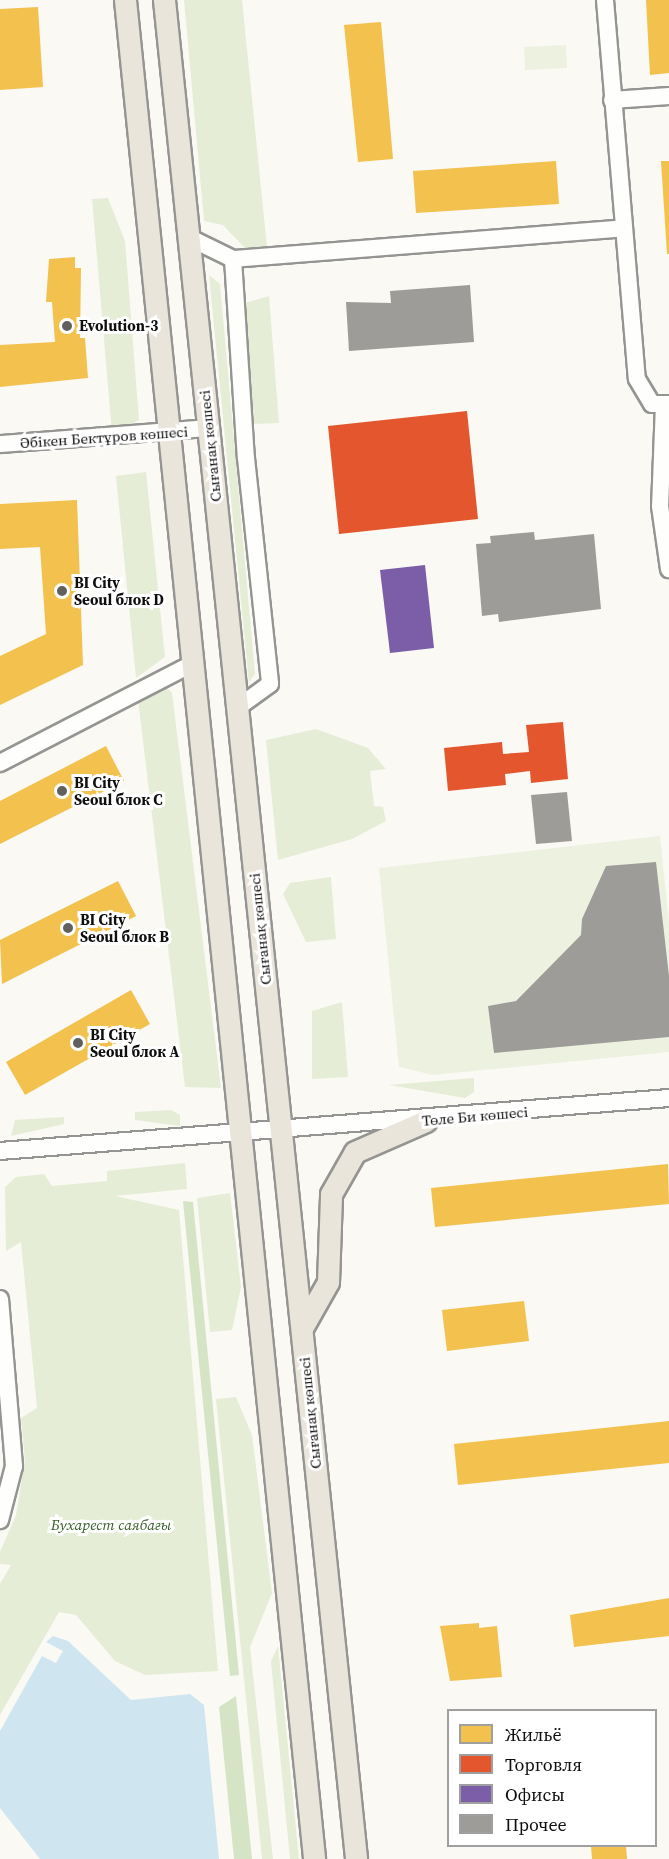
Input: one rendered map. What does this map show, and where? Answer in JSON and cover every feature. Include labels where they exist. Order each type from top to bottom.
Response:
[{"type":"main road","name":"Сығанақ көшесі","points":[[164,0],[356,1859]]},
{"type":"main road","points":[[124,6],[314,1859]]},
{"type":"main road","points":[[302,1328],[328,1282],[330,1194],[355,1152],[426,1121]]},
{"type":"street","points":[[605,0],[623,228],[638,379],[652,404],[667,404],[660,506],[669,569]]},
{"type":"street","points":[[612,100],[669,96]]},
{"type":"street","points":[[188,237],[233,259],[623,228]]},
{"type":"street","points":[[233,259],[246,458],[270,684],[237,708]]},
{"type":"street","name":"Әбікен Бектұров көшесі","points":[[0,444],[208,429]]},
{"type":"street","points":[[0,763],[192,664]]},
{"type":"street","name":"Төле Би көшесі","points":[[240,1134],[426,1121],[669,1098]]},
{"type":"street","points":[[0,1135],[5,1151],[240,1134]]},
{"type":"street","points":[[0,1299],[14,1466],[0,1520]]},
{"type":"green space","points":[[184,0],[242,0],[267,247],[245,248],[223,225],[204,221]]},
{"type":"green space","points":[[566,45],[567,68],[525,70],[524,47]]},
{"type":"green space","points":[[108,198],[125,241],[139,420],[112,433],[92,199]]},
{"type":"green space","points":[[209,275],[220,284],[255,674],[249,682]]},
{"type":"green space","points":[[269,296],[279,423],[254,424],[245,303]]},
{"type":"green space","points":[[146,472],[165,657],[136,678],[116,476]]},
{"type":"green space","points":[[167,688],[172,693],[221,1088],[185,1087],[138,700]]},
{"type":"green space","points":[[316,729],[368,748],[386,769],[370,771],[374,806],[383,807],[386,821],[352,839],[278,860],[266,740]]},
{"type":"green space","points":[[660,836],[669,923],[669,1052],[433,1075],[399,1067],[379,868]]},
{"type":"green space","points":[[331,877],[336,939],[306,942],[283,894],[290,883]]},
{"type":"green space","points":[[342,1002],[348,1077],[312,1079],[312,1011]]},
{"type":"green space","points":[[474,1078],[474,1092],[465,1098],[389,1085]]},
{"type":"green space","points":[[171,1110],[180,1115],[180,1126],[135,1120],[135,1112]]},
{"type":"green space","points":[[64,1117],[64,1124],[11,1136],[15,1120]]},
{"type":"green space","name":"Бухарест саябағы","points":[[185,1163],[187,1189],[115,1196],[179,1210],[218,1671],[145,1675],[115,1661],[76,1615],[59,1612],[0,1715],[0,1584],[11,1565],[0,1564],[0,1552],[16,1515],[25,1460],[21,1418],[37,1408],[21,1242],[6,1251],[5,1187],[16,1177],[44,1174],[52,1186],[107,1181],[107,1171]]},
{"type":"green space","points":[[230,1193],[241,1287],[232,1330],[210,1332],[197,1198]]},
{"type":"green space","points":[[183,1201],[193,1202],[239,1675],[230,1676]]},
{"type":"green space","points":[[236,1397],[252,1435],[272,1593],[250,1647],[273,1859],[262,1859],[216,1399]]},
{"type":"green space","points":[[278,1646],[299,1859],[290,1859],[271,1661]]},
{"type":"green space","points":[[236,1696],[252,1859],[234,1859],[219,1707]]},
{"type":"water","points":[[53,1636],[68,1641],[131,1700],[190,1694],[204,1705],[219,1859],[40,1859],[0,1808],[0,1731],[42,1656],[56,1663],[63,1651],[46,1642]]},
{"type":"building: Жильё","points":[[646,0],[669,0],[669,73],[650,75]]},
{"type":"building: Жильё","points":[[38,7],[43,87],[0,90],[0,9]]},
{"type":"building: Жильё","points":[[381,22],[393,159],[358,162],[344,25]]},
{"type":"building: Жильё","points":[[556,161],[559,204],[416,213],[413,171]]},
{"type":"building: Жильё","points":[[661,161],[669,161],[669,254],[667,254]]},
{"type":"building: Жильё","name":"Evolution-3","points":[[75,257],[75,268],[81,268],[80,338],[85,338],[88,378],[0,387],[0,345],[55,342],[52,302],[46,302],[49,259]]},
{"type":"building: Жильё","name":"BI City Seoul блок D","points":[[77,500],[83,665],[0,705],[0,656],[46,634],[40,547],[0,549],[0,504]]},
{"type":"building: Жильё","name":"BI City Seoul блок C","points":[[106,746],[124,781],[0,844],[0,801]]},
{"type":"building: Жильё","name":"BI City Seoul блок B","points":[[118,881],[136,916],[2,984],[0,940]]},
{"type":"building: Жильё","name":"BI City Seoul блок A","points":[[131,990],[150,1024],[25,1095],[6,1062]]},
{"type":"building: Жильё","points":[[668,1164],[669,1204],[435,1227],[431,1188]]},
{"type":"building: Жильё","points":[[524,1301],[529,1341],[447,1351],[442,1310]]},
{"type":"building: Жильё","points":[[669,1421],[669,1463],[458,1485],[454,1444]]},
{"type":"building: Жильё","points":[[669,1598],[669,1636],[574,1647],[570,1615]]},
{"type":"building: Жильё","points":[[479,1623],[479,1628],[497,1626],[502,1677],[450,1681],[440,1626]]},
{"type":"building: Жильё","points":[[591,1847],[626,1847],[627,1859],[592,1859]]},
{"type":"building: Торговля","points":[[467,411],[478,519],[339,534],[328,426]]},
{"type":"building: Торговля","points":[[563,722],[568,779],[531,783],[530,771],[505,774],[506,785],[448,791],[444,748],[502,742],[503,754],[529,752],[526,725]]},
{"type":"building: Офисы","points":[[425,565],[434,648],[390,653],[380,570]]},
{"type":"building: Прочее","points":[[470,285],[474,342],[349,351],[346,302],[391,303],[390,291]]},
{"type":"building: Прочее","points":[[534,532],[535,540],[594,534],[601,609],[499,622],[498,614],[482,616],[476,544],[491,543],[490,536]]},
{"type":"building: Прочее","points":[[567,792],[572,841],[536,844],[531,795]]},
{"type":"building: Прочее","points":[[656,862],[669,976],[669,1037],[494,1053],[488,1006],[516,1001],[581,935],[582,919],[606,866]]},
{"type":"place","name":"Evolution-3","points":[[67,326]]},
{"type":"place","name":"BI City Seoul блок D","points":[[62,591]]},
{"type":"place","name":"BI City Seoul блок C","points":[[62,791]]},
{"type":"place","name":"BI City Seoul блок B","points":[[68,928]]},
{"type":"place","name":"BI City Seoul блок A","points":[[78,1043]]}]
